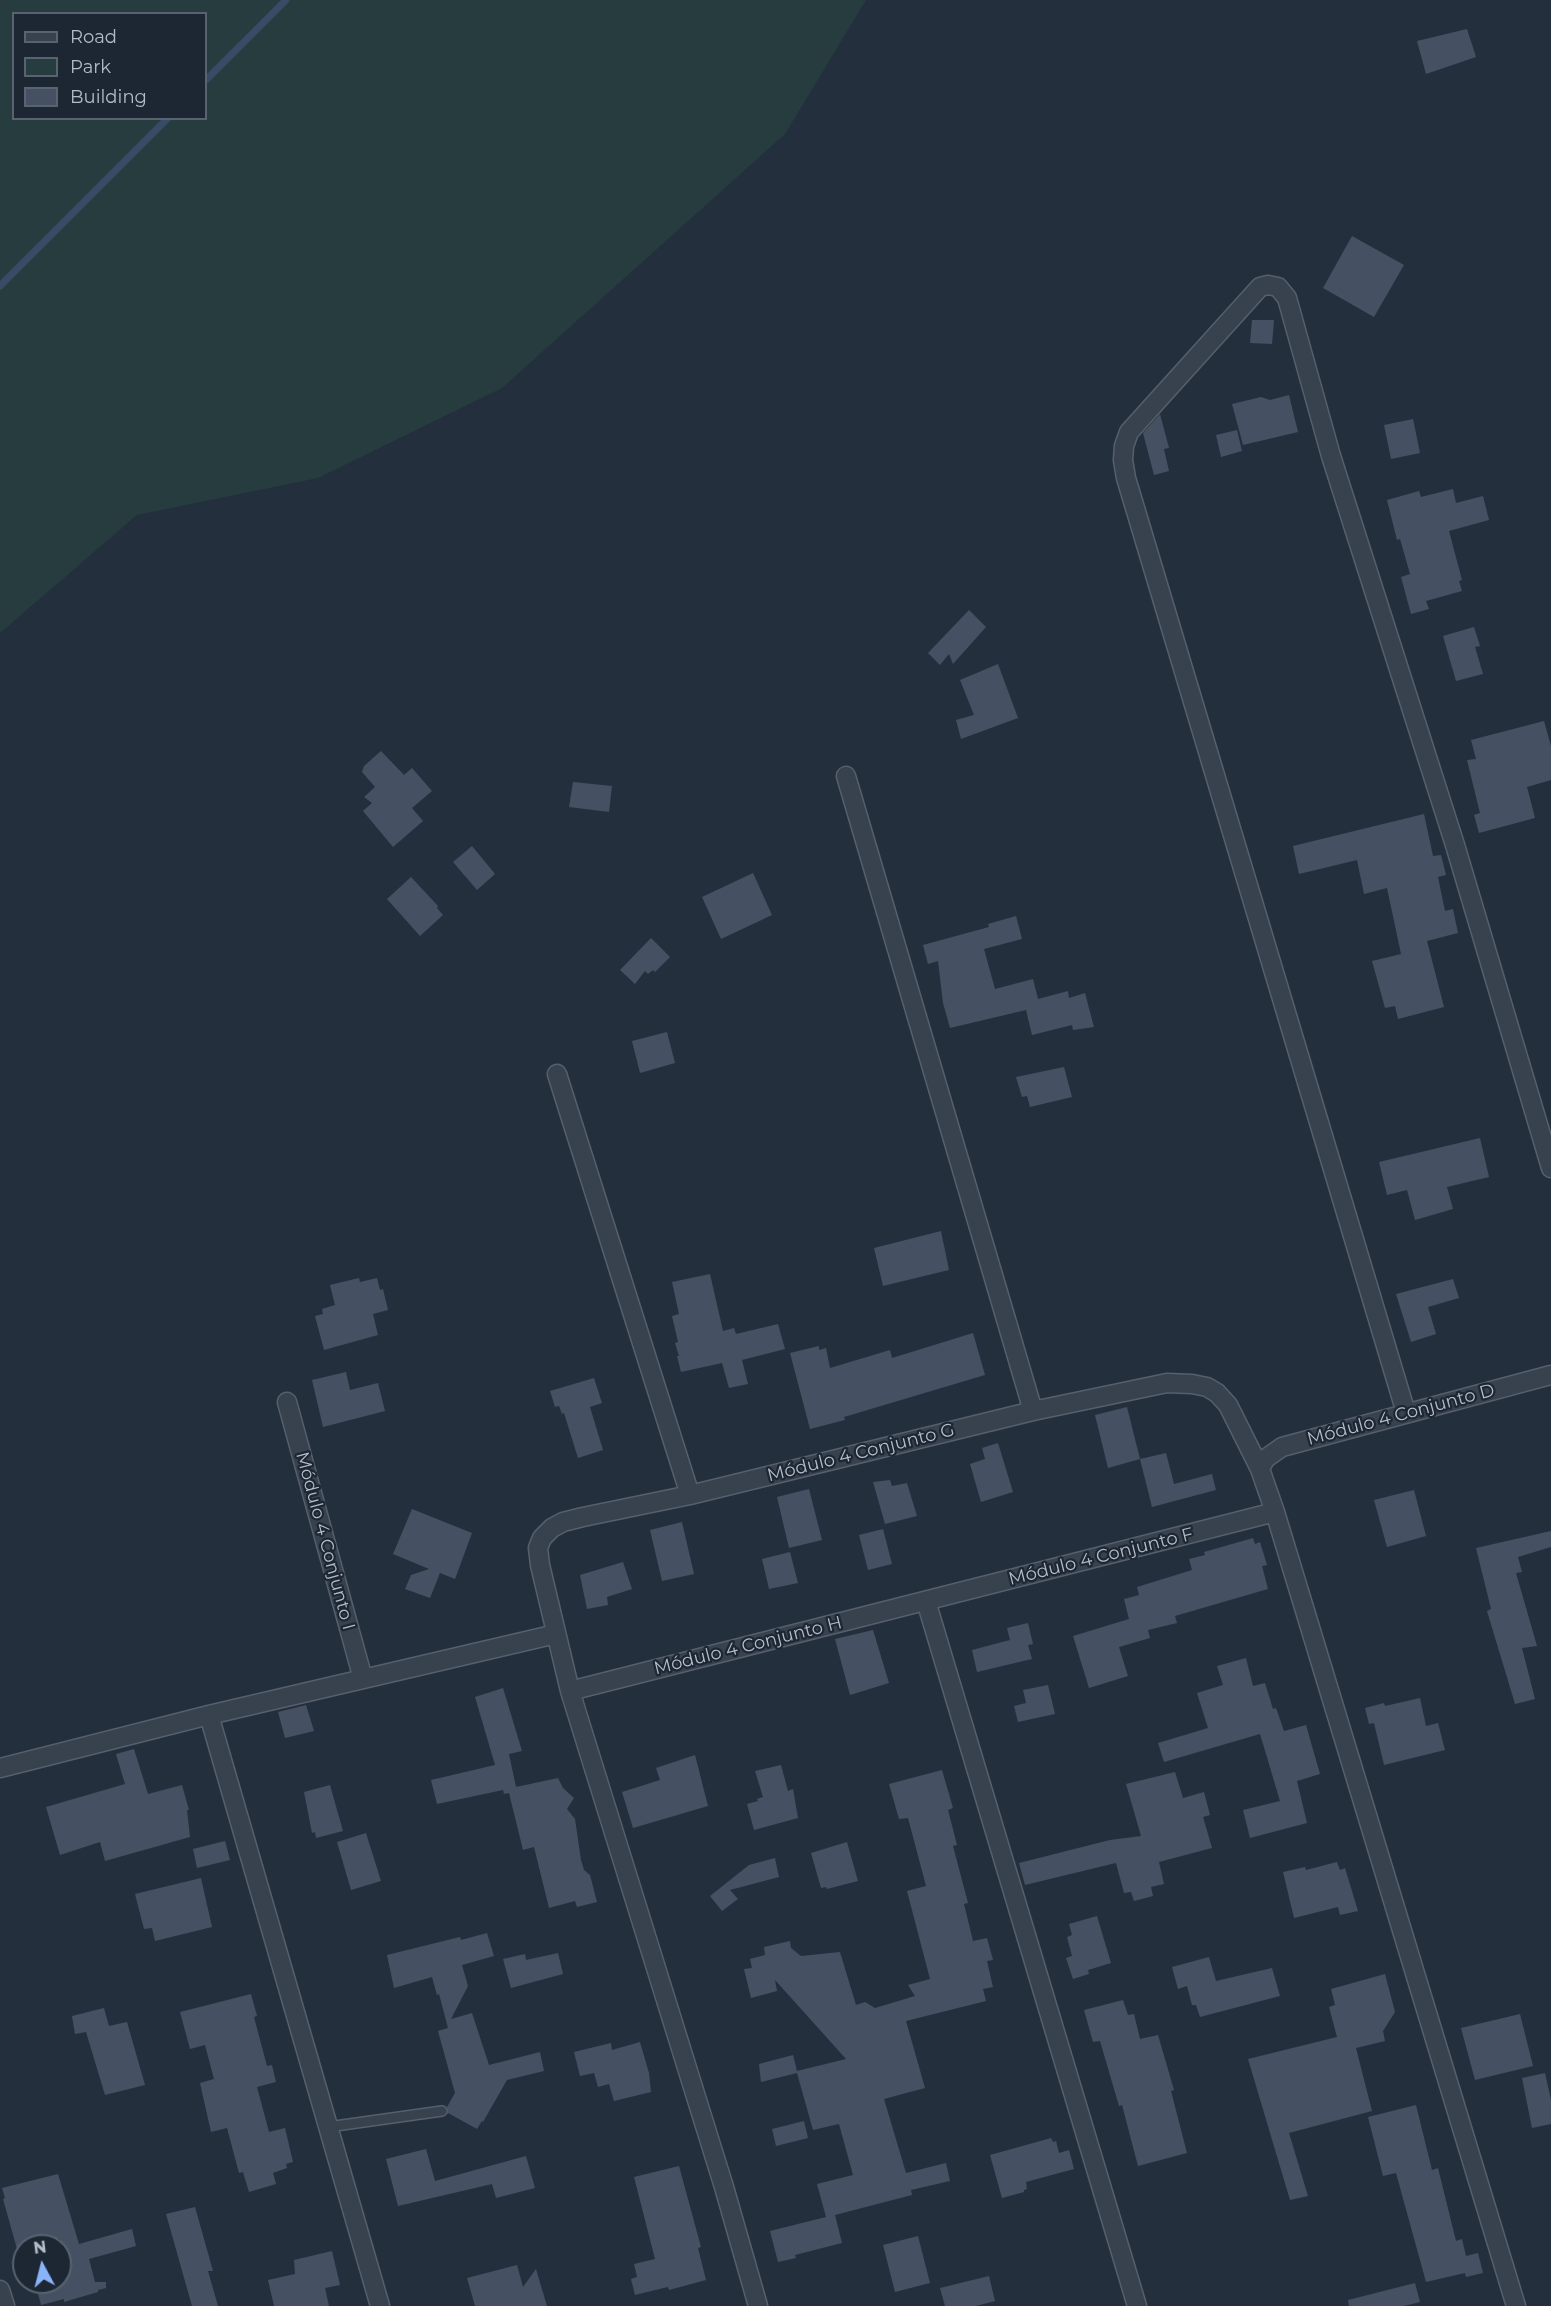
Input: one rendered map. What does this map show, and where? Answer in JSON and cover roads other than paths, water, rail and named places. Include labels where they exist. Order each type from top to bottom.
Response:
[{"type":"street","points":[[1406,1413],[1126,478],[1123,460],[1124,446],[1129,432],[1260,287],[1274,286],[1283,291],[1287,298],[1332,456],[1455,845],[1551,1168]]},
{"type":"street","points":[[846,776],[1033,1411]]},
{"type":"street","points":[[556,1074],[690,1495],[563,1522],[552,1528],[542,1538],[538,1548],[540,1565],[570,1690],[758,2306]]},
{"type":"street","name":"Módulo 4 Conjunto D","points":[[1260,1469],[1265,1459],[1282,1447],[1551,1375]]},
{"type":"street","name":"Módulo 4 Conjunto G","points":[[690,1495],[1033,1411],[1167,1383],[1192,1383],[1218,1393],[1228,1406],[1260,1469],[1275,1512],[1516,2306]]},
{"type":"street","name":"Módulo 4 Conjunto I","points":[[287,1402],[363,1679]]},
{"type":"street","name":"Módulo 4 Conjunto F","points":[[926,1601],[1275,1512]]},
{"type":"street","points":[[926,1601],[1137,2306]]},
{"type":"street","name":"Módulo 4 Conjunto H","points":[[570,1690],[926,1601]]},
{"type":"street","points":[[0,1768],[209,1715],[556,1634]]},
{"type":"street","points":[[209,1715],[380,2306]]},
{"type":"street","points":[[0,2290],[5,2306]]},
{"type":"lane","points":[[328,2127],[442,2111]]},
{"type":"waterway","points":[[207,79],[286,0]]},
{"type":"waterway","points":[[0,286],[166,120]]}]
